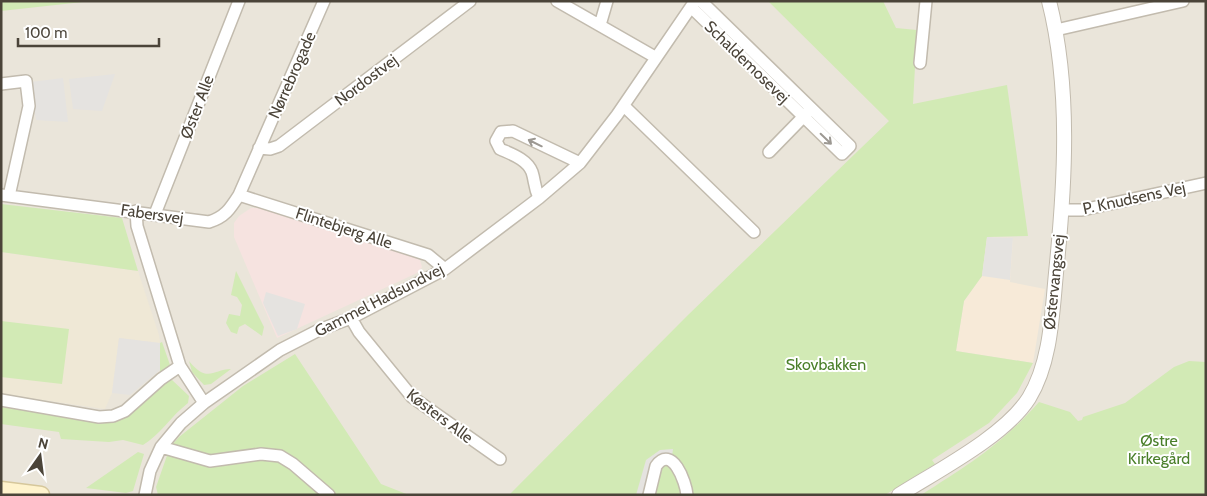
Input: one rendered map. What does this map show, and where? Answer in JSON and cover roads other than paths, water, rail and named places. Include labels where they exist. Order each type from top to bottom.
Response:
[{"type":"main road","points":[[1,490],[41,495]]},
{"type":"street","name":"Øster Alle","points":[[155,214],[240,1]]},
{"type":"street","name":"Nørrebrogade","points":[[260,148],[324,1]]},
{"type":"street","name":"Nordostvej","points":[[260,148],[270,149],[279,146],[470,1]]},
{"type":"street","points":[[557,1],[656,57]]},
{"type":"street","points":[[600,25],[608,1]]},
{"type":"street","name":"Schaldemosevej","points":[[702,1],[807,112]]},
{"type":"street","points":[[920,63],[926,1]]},
{"type":"street","name":"Østervangsvej","points":[[899,495],[986,440],[1008,421],[1028,398],[1040,373],[1047,348],[1062,210],[1064,138],[1056,30],[1049,1]]},
{"type":"street","points":[[1056,30],[1183,1]]},
{"type":"street","name":"Schaldemosevej","points":[[693,4],[807,112]]},
{"type":"street","name":"Gammel Hadsundvej","points":[[145,495],[150,470],[161,447],[181,423],[204,403],[280,350],[319,330],[351,318],[444,269],[539,198],[580,163],[624,106],[693,4]]},
{"type":"street","points":[[1,84],[26,81],[29,106],[5,195]]},
{"type":"street","points":[[624,106],[754,232]]},
{"type":"street","name":"Schaldemosevej","points":[[769,152],[807,112]]},
{"type":"street","points":[[539,198],[533,185],[532,171],[519,158],[500,149],[496,141],[502,132],[513,131],[580,163]]},
{"type":"street","name":"Fabersvej","points":[[5,195],[208,222],[227,214],[239,195],[260,148]]},
{"type":"street","name":"P. Knudsens Vej","points":[[1062,210],[1082,210],[1206,183]]},
{"type":"street","name":"Flintebjerg Alle","points":[[239,195],[428,255],[444,269]]},
{"type":"street","points":[[136,212],[137,226],[180,366],[204,403]]},
{"type":"street","name":"Køsters Alle","points":[[351,318],[359,332],[412,397],[500,459]]},
{"type":"street","points":[[1,400],[99,417],[113,416],[125,411],[161,378],[180,366]]},
{"type":"street","points":[[161,447],[210,461],[262,454],[280,456],[293,464],[329,495]]},
{"type":"street","points":[[649,495],[656,466],[658,463],[668,460],[673,461],[678,468],[686,495]]},
{"type":"park label","name":"Skovbakken","points":[[826,364]]},
{"type":"park label","name":"Østre Kirkegård","points":[[1159,449]]}]
